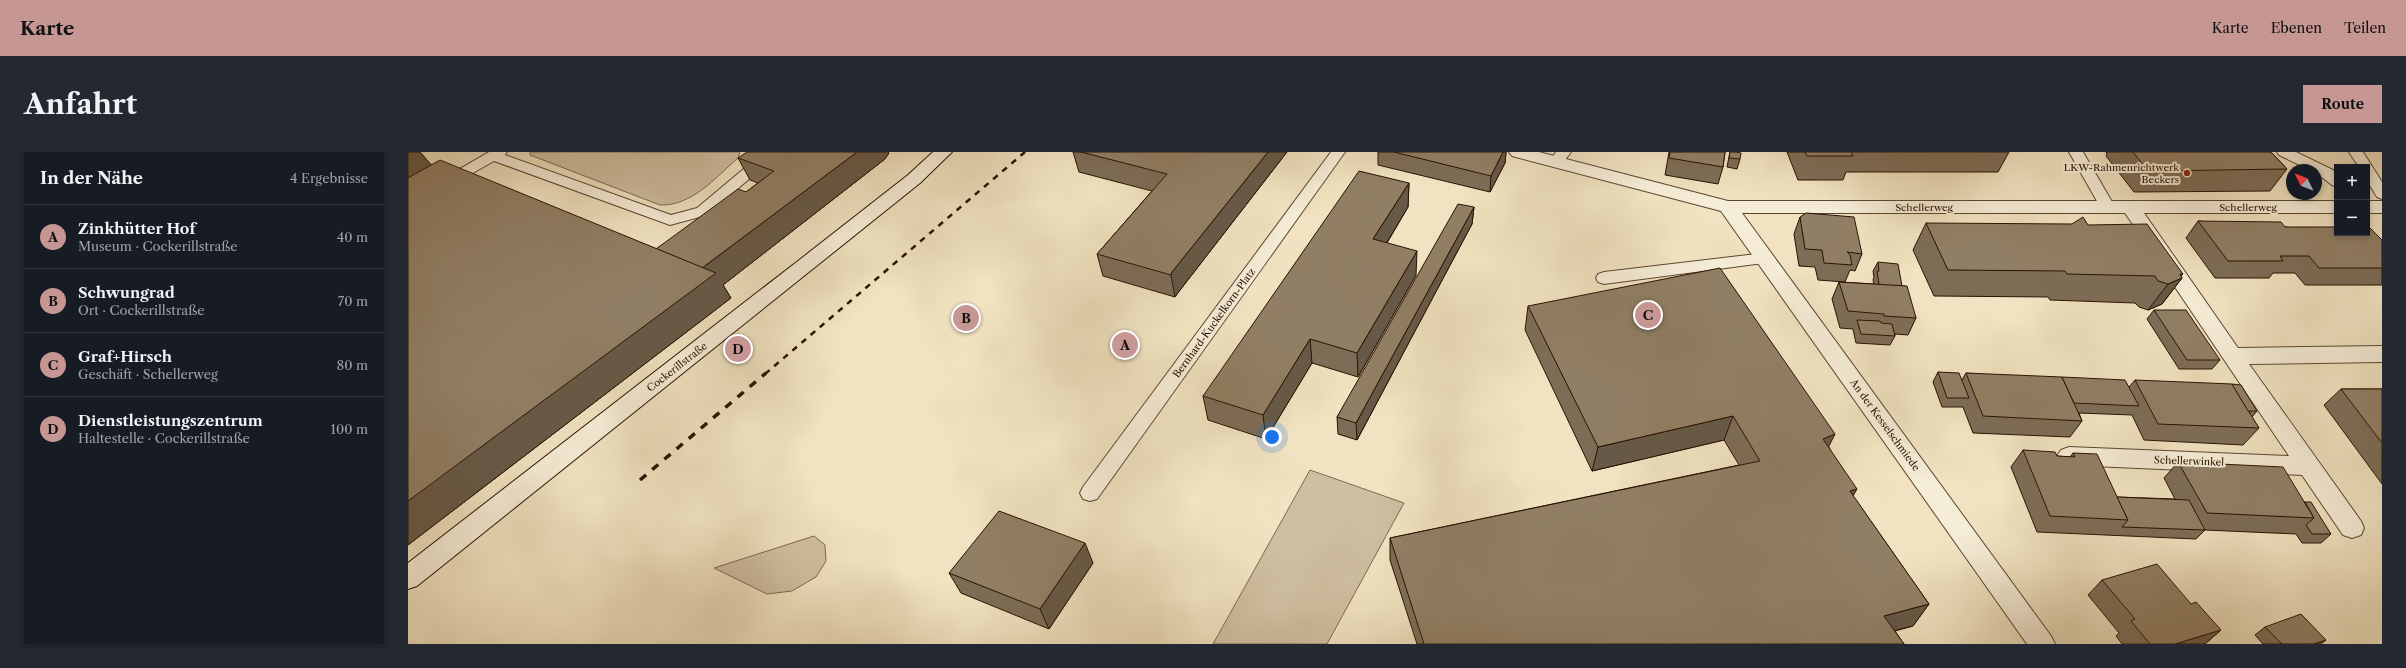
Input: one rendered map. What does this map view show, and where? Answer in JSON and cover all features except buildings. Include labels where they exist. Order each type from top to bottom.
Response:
[{"type":"street","name":"Cockerillstraße","points":[[408,578],[805,266],[914,178],[943,152]]},
{"type":"street","name":"Schellerweg","points":[[1518,152],[1561,156],[1616,179],[1728,207],[2334,207]]},
{"type":"street","name":"An der Kesselschmiede","points":[[1728,207],[2042,644]]},
{"type":"street","points":[[2130,207],[2352,528]]},
{"type":"street","points":[[2370,207],[2382,207]]},
{"type":"street","points":[[2232,356],[2382,354]]},
{"type":"street","name":"Schellerwinkel","points":[[2069,456],[2309,466]]},
{"type":"lane","points":[[408,205],[496,154],[670,220],[702,212],[758,164],[764,152]]},
{"type":"lane","name":"Bernhard-Kuckelkorn-Platz","points":[[1090,493],[1338,152]]},
{"type":"lane","points":[[2076,152],[2108,207]]},
{"type":"lane","points":[[2284,152],[2328,173],[2334,179]]},
{"type":"lane","points":[[2356,152],[2364,164]]},
{"type":"lane","points":[[2370,174],[2382,194]]},
{"type":"lane","points":[[1604,278],[1765,258]]},
{"type":"shaded area","points":[[530,152],[740,152],[738,158],[712,182],[693,196],[672,204],[660,205],[530,155]]},
{"type":"shaded area","points":[[1310,470],[1404,503],[1327,644],[1213,644]]},
{"type":"shaded area","points":[[814,536],[825,545],[826,561],[816,577],[792,591],[767,594],[714,568]]},
{"type":"railway","points":[[765,374],[1025,152]]},
{"type":"railway","points":[[640,480],[766,373]]},
{"type":"place","name":"LKW-Rahmenrichtwerk Beckers","points":[[2187,173]]},
{"type":"place","name":"Graf+Hirsch","points":[[1648,315]]},
{"type":"place","name":"Schwungrad","points":[[966,318]]},
{"type":"place","name":"Zinkhütter Hof","points":[[1125,345]]},
{"type":"place","name":"Dienstleistungszentrum","points":[[738,349]]}]
